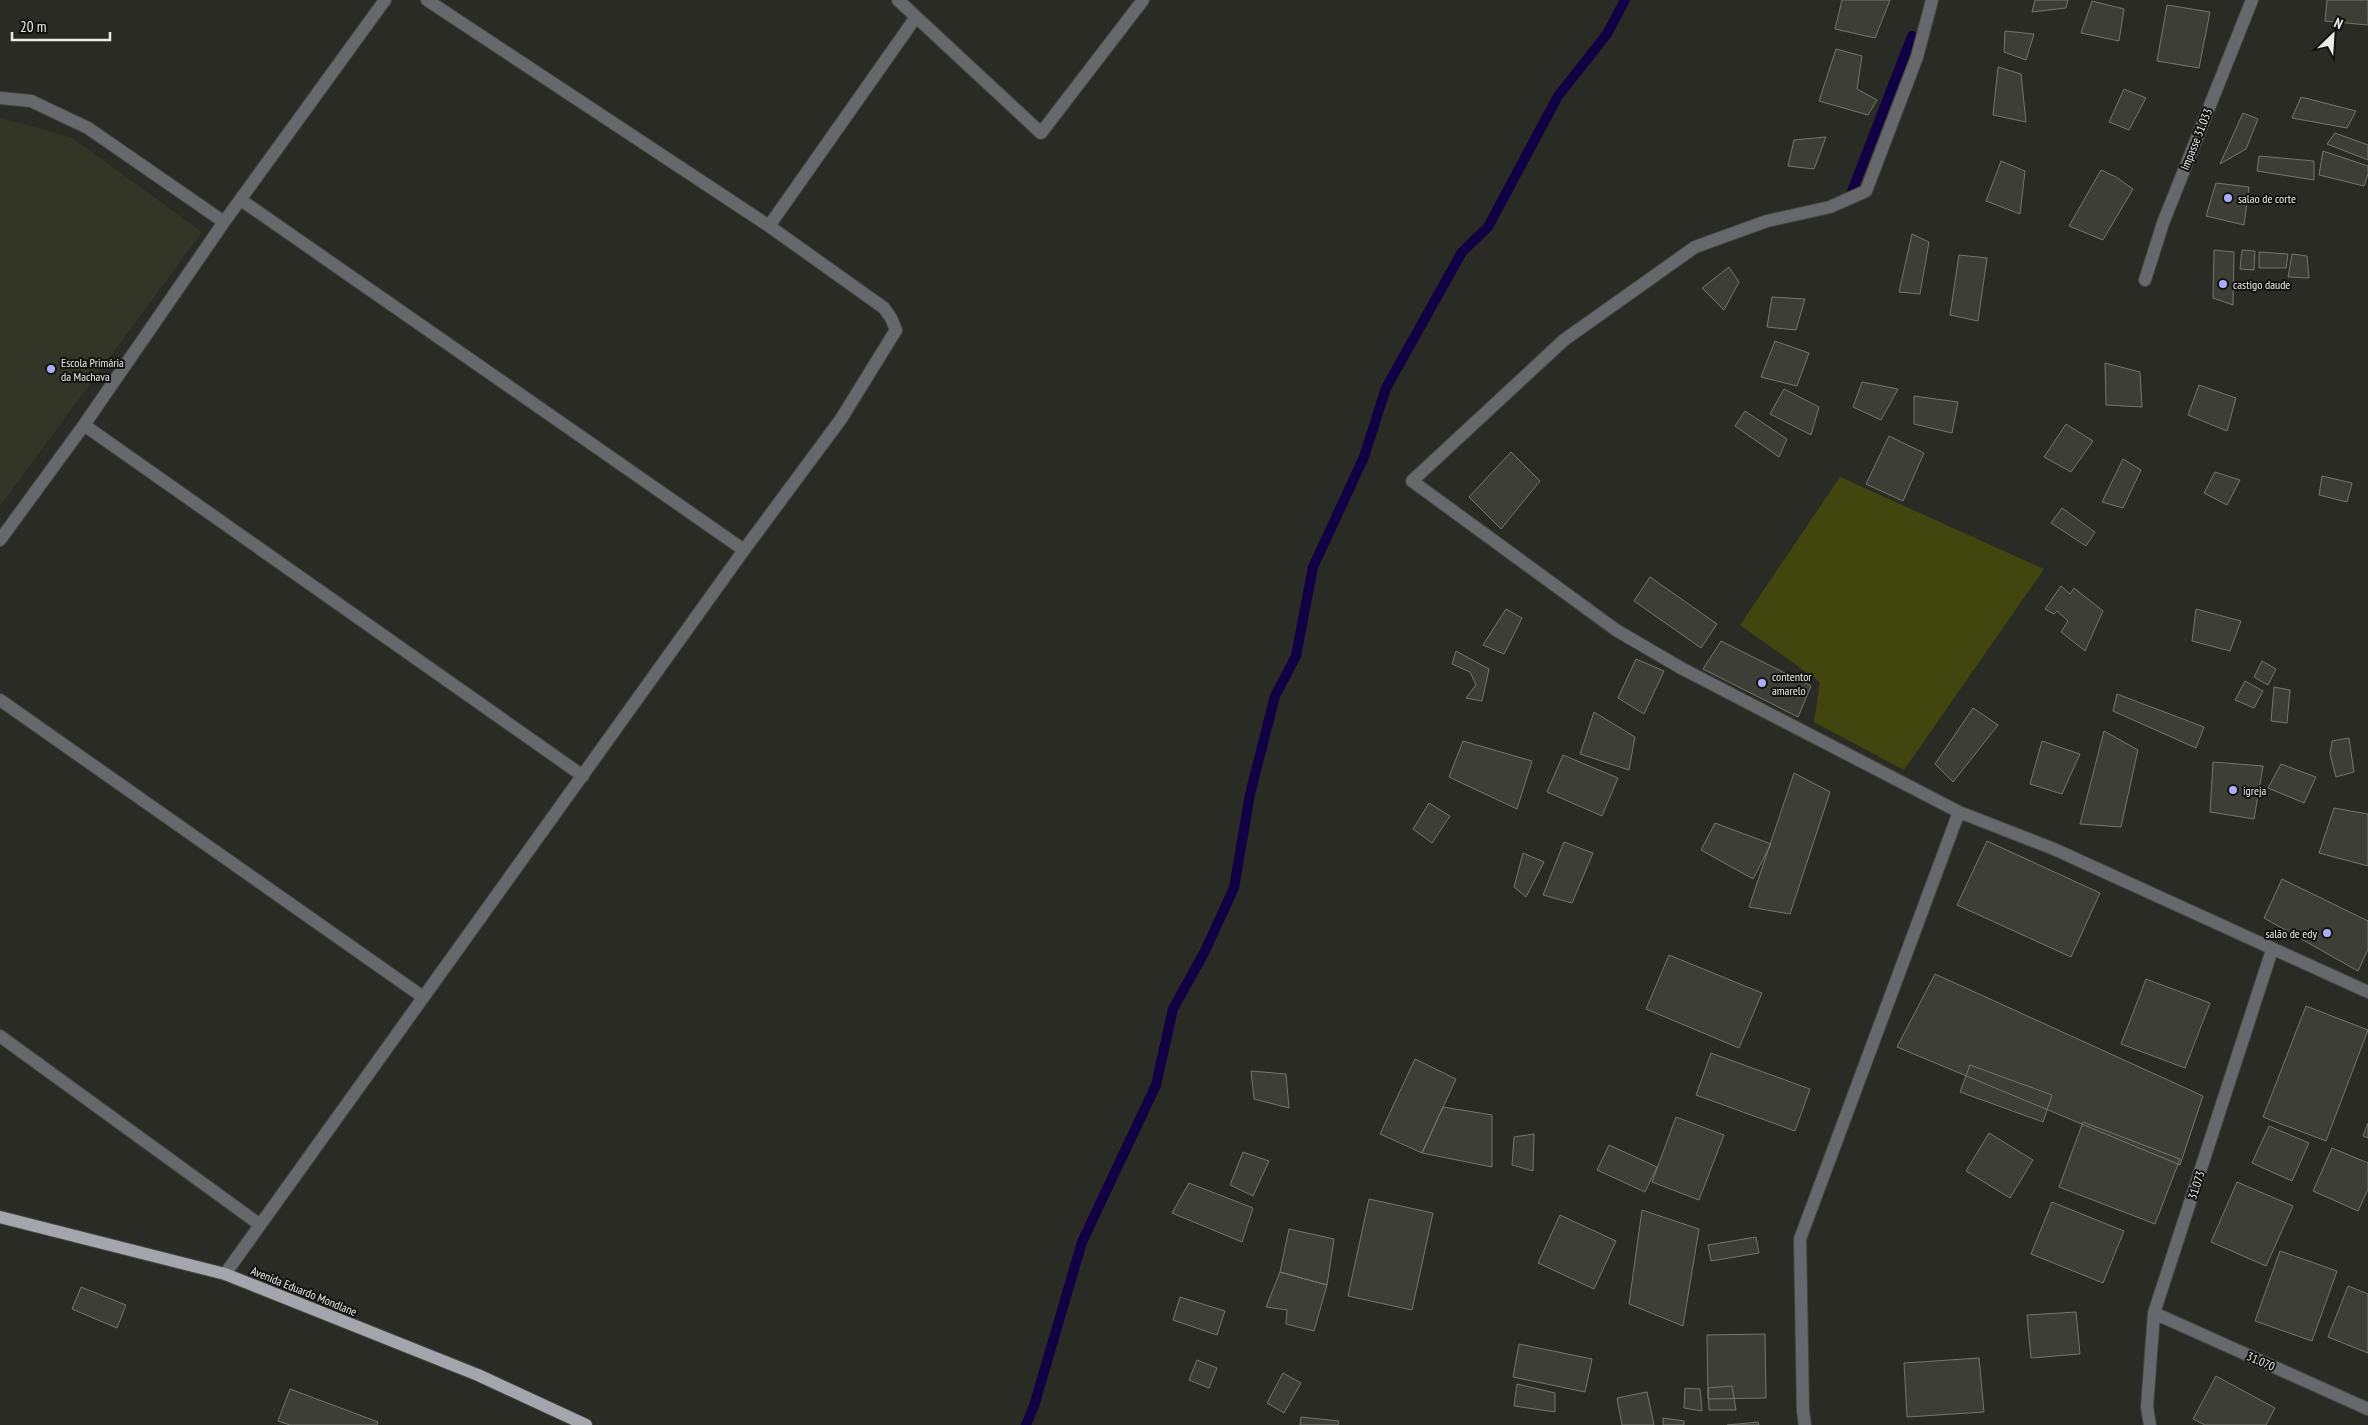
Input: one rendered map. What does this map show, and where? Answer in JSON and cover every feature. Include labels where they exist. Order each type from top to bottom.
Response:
[{"type":"main road","name":"Avenida Eduardo Mondlane","points":[[0,1216],[225,1274],[478,1375],[586,1425]]},
{"type":"street","points":[[0,540],[84,425],[224,222],[385,0]]},
{"type":"street","points":[[225,1274],[744,550],[841,419],[896,330],[884,308],[769,226],[427,0]]},
{"type":"street","points":[[898,0],[1041,133],[1143,0]]},
{"type":"street","points":[[1932,0],[1917,58],[1866,191],[1830,207],[1767,221],[1695,247],[1564,340],[1412,481],[1616,630],[1681,668],[1959,812],[2054,849],[2272,950],[2368,992]]},
{"type":"street","name":"Impasse 31.033","points":[[2145,280],[2163,223],[2252,0]]},
{"type":"street","points":[[769,226],[916,17]]},
{"type":"street","points":[[0,98],[31,101],[88,128],[224,222]]},
{"type":"street","points":[[241,200],[744,550]]},
{"type":"street","points":[[84,425],[583,776]]},
{"type":"street","points":[[0,700],[423,997]]},
{"type":"street","points":[[1805,1425],[1800,1239],[1959,812]]},
{"type":"street","name":"31.073","points":[[2150,1425],[2147,1407],[2154,1313],[2272,950]]},
{"type":"street","points":[[0,1036],[259,1224]]},
{"type":"street","name":"31.070","points":[[2154,1313],[2368,1409]]},
{"type":"shaded area","name":"Escola Primária da Machava","points":[[0,118],[71,137],[202,232],[0,506]]},
{"type":"green space","points":[[1840,477],[2044,569],[1904,770],[1814,722],[1820,682],[1740,625]]},
{"type":"building","points":[[1842,0],[1890,0],[1875,38],[1835,29]]},
{"type":"building","points":[[2035,0],[2068,0],[2066,8],[2032,12]]},
{"type":"building","points":[[2327,0],[2368,0],[2368,25],[2325,21]]},
{"type":"building","points":[[2092,1],[2124,9],[2119,41],[2081,33]]},
{"type":"building","points":[[2167,5],[2210,12],[2199,68],[2157,61]]},
{"type":"building","points":[[2005,31],[2034,34],[2026,60],[2004,52]]},
{"type":"building","points":[[1836,49],[1862,56],[1857,89],[1877,100],[1868,115],[1819,101]]},
{"type":"building","points":[[1998,67],[2021,74],[2026,122],[1993,115]]},
{"type":"building","points":[[2124,89],[2146,98],[2129,130],[2109,122]]},
{"type":"building","points":[[2301,97],[2356,111],[2347,128],[2292,118]]},
{"type":"building","points":[[2243,113],[2258,119],[2246,149],[2220,164]]},
{"type":"building","points":[[2335,133],[2368,145],[2368,160],[2327,144]]},
{"type":"building","points":[[1826,137],[1814,169],[1788,166],[1794,140]]},
{"type":"building","points":[[2323,151],[2368,166],[2368,174],[2364,186],[2319,175]]},
{"type":"building","points":[[2259,156],[2314,161],[2314,180],[2257,171]]},
{"type":"building","points":[[2001,161],[2025,171],[2020,214],[1986,201]]},
{"type":"building","points":[[2101,170],[2116,177],[2133,189],[2103,240],[2069,226]]},
{"type":"building","points":[[2216,183],[2249,187],[2244,225],[2206,216]]},
{"type":"building","points":[[1912,234],[1929,242],[1920,294],[1899,292]]},
{"type":"building","points":[[2214,250],[2234,252],[2233,305],[2213,298]]},
{"type":"building","points":[[2242,250],[2255,251],[2254,270],[2240,269]]},
{"type":"building","points":[[2259,252],[2288,254],[2286,268],[2259,268]]},
{"type":"building","points":[[2292,254],[2307,256],[2309,278],[2288,277]]},
{"type":"building","points":[[1959,255],[1987,258],[1978,321],[1950,315]]},
{"type":"building","points":[[1729,267],[1739,282],[1724,310],[1702,288]]},
{"type":"building","points":[[1772,297],[1805,299],[1796,330],[1767,327]]},
{"type":"building","points":[[1775,341],[1809,353],[1797,386],[1761,377]]},
{"type":"building","points":[[2105,363],[2140,372],[2142,407],[2106,405]]},
{"type":"building","points":[[1862,382],[1898,389],[1881,420],[1853,407]]},
{"type":"building","points":[[2199,385],[2236,398],[2227,431],[2188,415]]},
{"type":"building","points":[[1784,389],[1819,407],[1811,435],[1770,414]]},
{"type":"building","points":[[1914,396],[1958,402],[1952,433],[1914,424]]},
{"type":"building","points":[[1745,411],[1787,439],[1779,457],[1735,426]]},
{"type":"building","points":[[2066,424],[2093,441],[2071,472],[2044,457]]},
{"type":"building","points":[[1889,436],[1924,453],[1903,501],[1866,484]]},
{"type":"building","points":[[1511,452],[1540,481],[1501,529],[1469,497]]},
{"type":"building","points":[[2123,459],[2141,470],[2123,508],[2102,502]]},
{"type":"building","points":[[2215,472],[2240,480],[2227,505],[2204,493]]},
{"type":"building","points":[[2322,476],[2352,483],[2347,502],[2319,495]]},
{"type":"building","points":[[2062,508],[2095,532],[2086,546],[2051,523]]},
{"type":"building","points":[[1650,577],[1717,624],[1701,648],[1634,601]]},
{"type":"building","points":[[2061,586],[2070,594],[2074,588],[2103,611],[2085,651],[2061,632],[2068,621],[2057,611],[2054,614],[2045,609]]},
{"type":"building","points":[[1506,609],[1522,618],[1504,654],[1483,645]]},
{"type":"building","points":[[2196,609],[2241,621],[2230,651],[2192,641]]},
{"type":"building","points":[[1721,641],[1811,686],[1798,717],[1703,669]]},
{"type":"building","points":[[1456,651],[1489,669],[1482,701],[1466,698],[1476,685],[1470,672],[1452,664]]},
{"type":"building","points":[[1636,659],[1664,671],[1644,714],[1618,698]]},
{"type":"building","points":[[2262,661],[2276,669],[2268,685],[2254,677]]},
{"type":"building","points":[[2245,681],[2263,691],[2254,708],[2235,700]]},
{"type":"building","points":[[2274,687],[2290,690],[2287,723],[2271,721]]},
{"type":"building","points":[[2117,694],[2204,727],[2196,748],[2113,711]]},
{"type":"building","points":[[1973,708],[1998,725],[1953,782],[1935,764]]},
{"type":"building","points":[[1594,712],[1635,737],[1629,770],[1580,754]]},
{"type":"building","points":[[2104,731],[2138,750],[2121,827],[2080,824]]},
{"type":"building","points":[[2349,738],[2354,772],[2336,777],[2330,754],[2332,741]]},
{"type":"building","points":[[1463,741],[1532,761],[1517,809],[1449,777]]},
{"type":"building","points":[[2042,741],[2080,754],[2062,794],[2030,784]]},
{"type":"building","points":[[1563,755],[1618,778],[1602,816],[1547,792]]},
{"type":"building","points":[[2213,762],[2263,766],[2254,819],[2210,812]]},
{"type":"building","points":[[2281,764],[2316,777],[2304,803],[2268,788]]},
{"type":"building","points":[[1794,773],[1830,792],[1790,914],[1749,907]]},
{"type":"building","points":[[1429,803],[1450,816],[1432,843],[1413,829]]},
{"type":"building","points":[[2334,808],[2368,814],[2368,866],[2319,853]]},
{"type":"building","points":[[1715,823],[1771,844],[1753,879],[1701,850]]},
{"type":"building","points":[[1987,841],[2100,893],[2071,957],[1957,905]]},
{"type":"building","points":[[1564,842],[1593,853],[1572,903],[1543,895]]},
{"type":"building","points":[[1523,853],[1544,862],[1526,897],[1514,887]]},
{"type":"building","points":[[2282,879],[2368,921],[2368,949],[2358,971],[2264,918]]},
{"type":"building","points":[[1669,955],[1762,993],[1739,1048],[1646,1009]]},
{"type":"building","points":[[1935,974],[2203,1096],[2180,1165],[1897,1047]]},
{"type":"building","points":[[2146,979],[2210,1003],[2185,1068],[2121,1044]]},
{"type":"building","points":[[2306,1006],[2368,1030],[2326,1141],[2263,1117]]},
{"type":"building","points":[[1711,1053],[1810,1089],[1795,1131],[1696,1095]]},
{"type":"building","points":[[1415,1059],[1456,1079],[1422,1153],[1380,1134]]},
{"type":"building","points":[[1970,1065],[2052,1095],[2043,1122],[1960,1092]]},
{"type":"building","points":[[1251,1071],[1286,1074],[1289,1108],[1254,1099]]},
{"type":"building","points":[[1443,1107],[1492,1115],[1492,1167],[1422,1153]]},
{"type":"building","points":[[1676,1117],[1724,1135],[1699,1200],[1652,1182]]},
{"type":"building","points":[[2083,1122],[2180,1159],[2155,1224],[2059,1187]]},
{"type":"building","points":[[2368,1123],[2368,1138],[2363,1136]]},
{"type":"building","points":[[2269,1126],[2309,1143],[2292,1181],[2252,1163]]},
{"type":"building","points":[[1989,1133],[2033,1160],[2010,1198],[1966,1171]]},
{"type":"building","points":[[1534,1134],[1533,1171],[1512,1165],[1514,1137]]},
{"type":"building","points":[[1609,1145],[1657,1167],[1645,1192],[1597,1170]]},
{"type":"building","points":[[2332,1148],[2368,1163],[2368,1189],[2358,1211],[2313,1191]]},
{"type":"building","points":[[1243,1152],[1269,1161],[1253,1196],[1230,1185]]},
{"type":"building","points":[[2237,1182],[2293,1206],[2266,1266],[2211,1242]]},
{"type":"building","points":[[1189,1183],[1253,1208],[1242,1242],[1172,1213]]},
{"type":"building","points":[[1369,1199],[1433,1213],[1412,1310],[1348,1296]]},
{"type":"building","points":[[2052,1202],[2124,1231],[2103,1283],[2031,1254]]},
{"type":"building","points":[[1642,1210],[1699,1229],[1683,1326],[1629,1304]]},
{"type":"building","points":[[1560,1215],[1616,1241],[1594,1289],[1538,1263]]},
{"type":"building","points":[[1289,1229],[1334,1239],[1327,1285],[1280,1272]]},
{"type":"building","points":[[1756,1237],[1759,1253],[1711,1261],[1708,1245]]},
{"type":"building","points":[[2280,1251],[2337,1271],[2312,1341],[2255,1321]]},
{"type":"building","points":[[1280,1272],[1327,1285],[1314,1331],[1286,1324],[1287,1310],[1266,1307]]},
{"type":"building","points":[[2348,1286],[2368,1294],[2368,1353],[2328,1337]]},
{"type":"building","points":[[81,1287],[126,1305],[117,1328],[72,1309]]},
{"type":"building","points":[[1180,1297],[1225,1311],[1217,1335],[1173,1320]]},
{"type":"building","points":[[2076,1312],[2080,1354],[2031,1358],[2027,1315]]},
{"type":"building","points":[[1765,1334],[1766,1398],[1708,1399],[1707,1335]]},
{"type":"building","points":[[1519,1344],[1592,1359],[1585,1392],[1513,1377]]},
{"type":"building","points":[[1979,1358],[1984,1412],[1907,1417],[1904,1363]]},
{"type":"building","points":[[1197,1360],[1217,1368],[1209,1388],[1189,1380]]},
{"type":"building","points":[[1283,1373],[1301,1383],[1284,1413],[1267,1403]]},
{"type":"building","points":[[2216,1376],[2275,1408],[2266,1425],[2205,1425],[2193,1419]]},
{"type":"building","points":[[1517,1384],[1555,1393],[1555,1412],[1514,1406]]},
{"type":"building","points":[[1732,1386],[1736,1410],[1709,1410],[1708,1388]]},
{"type":"building","points":[[1685,1388],[1700,1389],[1702,1411],[1684,1408]]},
{"type":"building","points":[[290,1389],[378,1422],[377,1425],[290,1425],[278,1421]]},
{"type":"building","points":[[1647,1392],[1654,1425],[1622,1425],[1617,1398]]},
{"type":"building","points":[[1301,1417],[1339,1421],[1338,1425],[1300,1425]]},
{"type":"building","points":[[1663,1418],[1684,1421],[1684,1425],[1663,1425]]},
{"type":"building","points":[[1758,1422],[1759,1425],[1727,1425]]},
{"type":"waterway","points":[[1026,1425],[1034,1406],[1082,1242],[1156,1085],[1173,1009],[1204,953],[1234,888],[1250,794],[1275,696],[1296,656],[1313,567],[1364,457],[1386,388],[1462,252],[1488,227],[1558,96],[1607,34],[1625,0]]},
{"type":"waterway","points":[[1849,199],[1912,36]]},
{"type":"place","name":"salao de corte","points":[[2228,198]]},
{"type":"place","name":"castigo daude","points":[[2223,284]]},
{"type":"place","name":"Escola Primária da Machava","points":[[51,369]]},
{"type":"place","name":"contentor amarelo","points":[[1762,683]]},
{"type":"place","name":"igreja","points":[[2233,790]]},
{"type":"place","name":"salão de edy","points":[[2327,933]]}]
